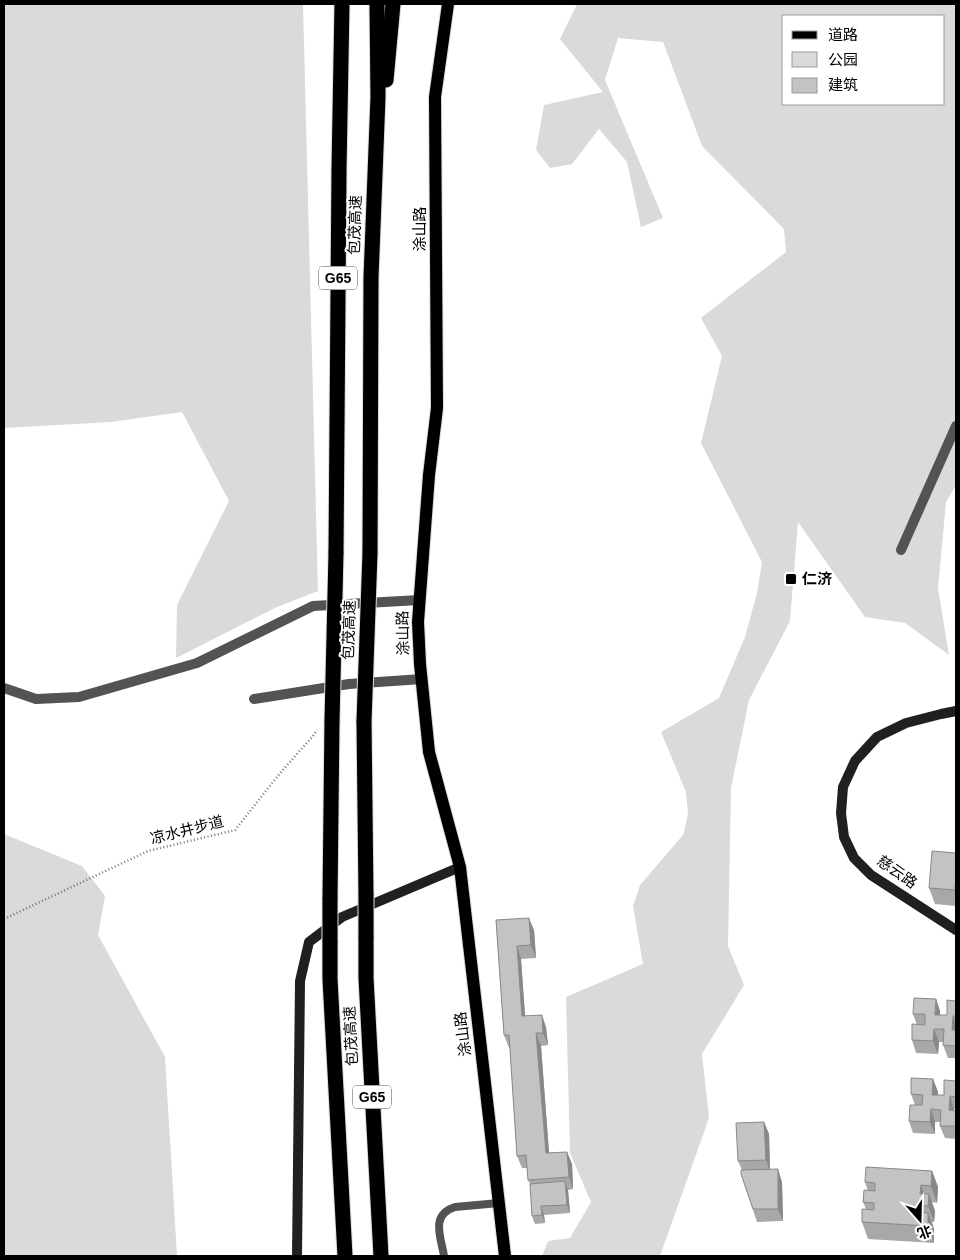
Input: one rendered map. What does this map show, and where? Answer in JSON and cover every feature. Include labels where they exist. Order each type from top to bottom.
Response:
[{"type":"highway","points":[[336,4],[339,170]]},
{"type":"highway","name":"包茂高速","points":[[342,4],[330,980],[345,1256]]},
{"type":"highway","name":"包茂高速","points":[[377,4],[378,97],[371,278],[370,553],[364,721],[366,978],[381,1256]]},
{"type":"highway","points":[[373,216],[394,4]]},
{"type":"main road","name":"涂山路","points":[[448,4],[435,98],[437,408],[429,475],[418,622],[429,752],[460,867],[506,1256]]},
{"type":"street","points":[[901,550],[956,426]]},
{"type":"street","points":[[4,688],[36,699],[79,697],[197,663],[313,606],[419,600]]},
{"type":"street","points":[[254,699],[349,684],[422,679]]},
{"type":"street","name":"慈云路","points":[[956,711],[906,723],[877,737],[855,761],[843,787],[841,813],[844,837],[854,858],[870,875],[956,930]]},
{"type":"street","points":[[297,1256],[300,981],[309,942],[342,917],[460,867]]},
{"type":"lane","points":[[444,1256],[439,1224],[440,1218],[444,1213],[455,1207],[499,1202]]},
{"type":"path","name":"凉水井步道","points":[[4,919],[148,851],[235,830],[318,728]]},
{"type":"green space","points":[[4,4],[303,4],[318,591],[277,607],[176,658],[177,605],[229,501],[182,412],[111,422],[4,428]]},
{"type":"green space","points":[[577,4],[956,4],[956,485],[946,502],[938,588],[949,655],[905,623],[865,617],[798,522],[790,621],[749,700],[731,788],[728,946],[744,985],[702,1054],[709,1118],[660,1256],[542,1256],[548,1241],[570,1238],[591,1202],[570,1153],[566,997],[643,964],[633,906],[640,885],[683,835],[688,814],[686,792],[661,732],[719,698],[745,637],[757,593],[762,562],[701,443],[722,356],[701,318],[786,252],[784,229],[702,146],[663,42],[618,38],[605,80],[663,218],[641,227],[627,162],[599,129],[572,164],[550,168],[536,150],[544,105],[603,92],[560,39]]},
{"type":"green space","points":[[4,834],[82,866],[105,896],[98,935],[165,1057],[177,1256],[4,1256]]},
{"type":"building","points":[[932,851],[956,853],[955,890],[929,888]]},
{"type":"building","points":[[529,918],[531,945],[517,946],[522,1016],[542,1015],[543,1033],[536,1033],[546,1153],[567,1152],[569,1177],[528,1180],[526,1155],[517,1156],[509,1035],[504,1035],[496,920]]},
{"type":"building","points":[[914,998],[936,999],[935,1015],[947,1015],[947,1000],[956,1001],[956,1016],[953,1016],[952,1030],[956,1030],[956,1046],[943,1045],[944,1029],[934,1029],[933,1041],[912,1040],[912,1024],[925,1025],[925,1014],[913,1014]]},
{"type":"building","points":[[911,1078],[933,1079],[932,1095],[944,1095],[944,1080],[956,1081],[956,1097],[950,1096],[949,1110],[956,1111],[956,1126],[940,1126],[941,1110],[931,1109],[930,1122],[909,1121],[910,1105],[922,1105],[923,1095],[911,1094]]},
{"type":"building","points":[[764,1122],[766,1160],[738,1161],[736,1123]]},
{"type":"building","points":[[866,1167],[932,1171],[931,1186],[921,1185],[920,1194],[929,1194],[928,1206],[919,1205],[919,1212],[928,1213],[928,1226],[862,1222],[862,1209],[874,1210],[874,1203],[863,1202],[864,1190],[875,1191],[875,1183],[865,1182]]},
{"type":"building","points":[[778,1169],[778,1209],[753,1209],[741,1170]]},
{"type":"building","points":[[565,1181],[567,1205],[541,1206],[542,1215],[532,1216],[530,1184]]},
{"type":"place","name":"仁济","points":[[791,579]]}]
